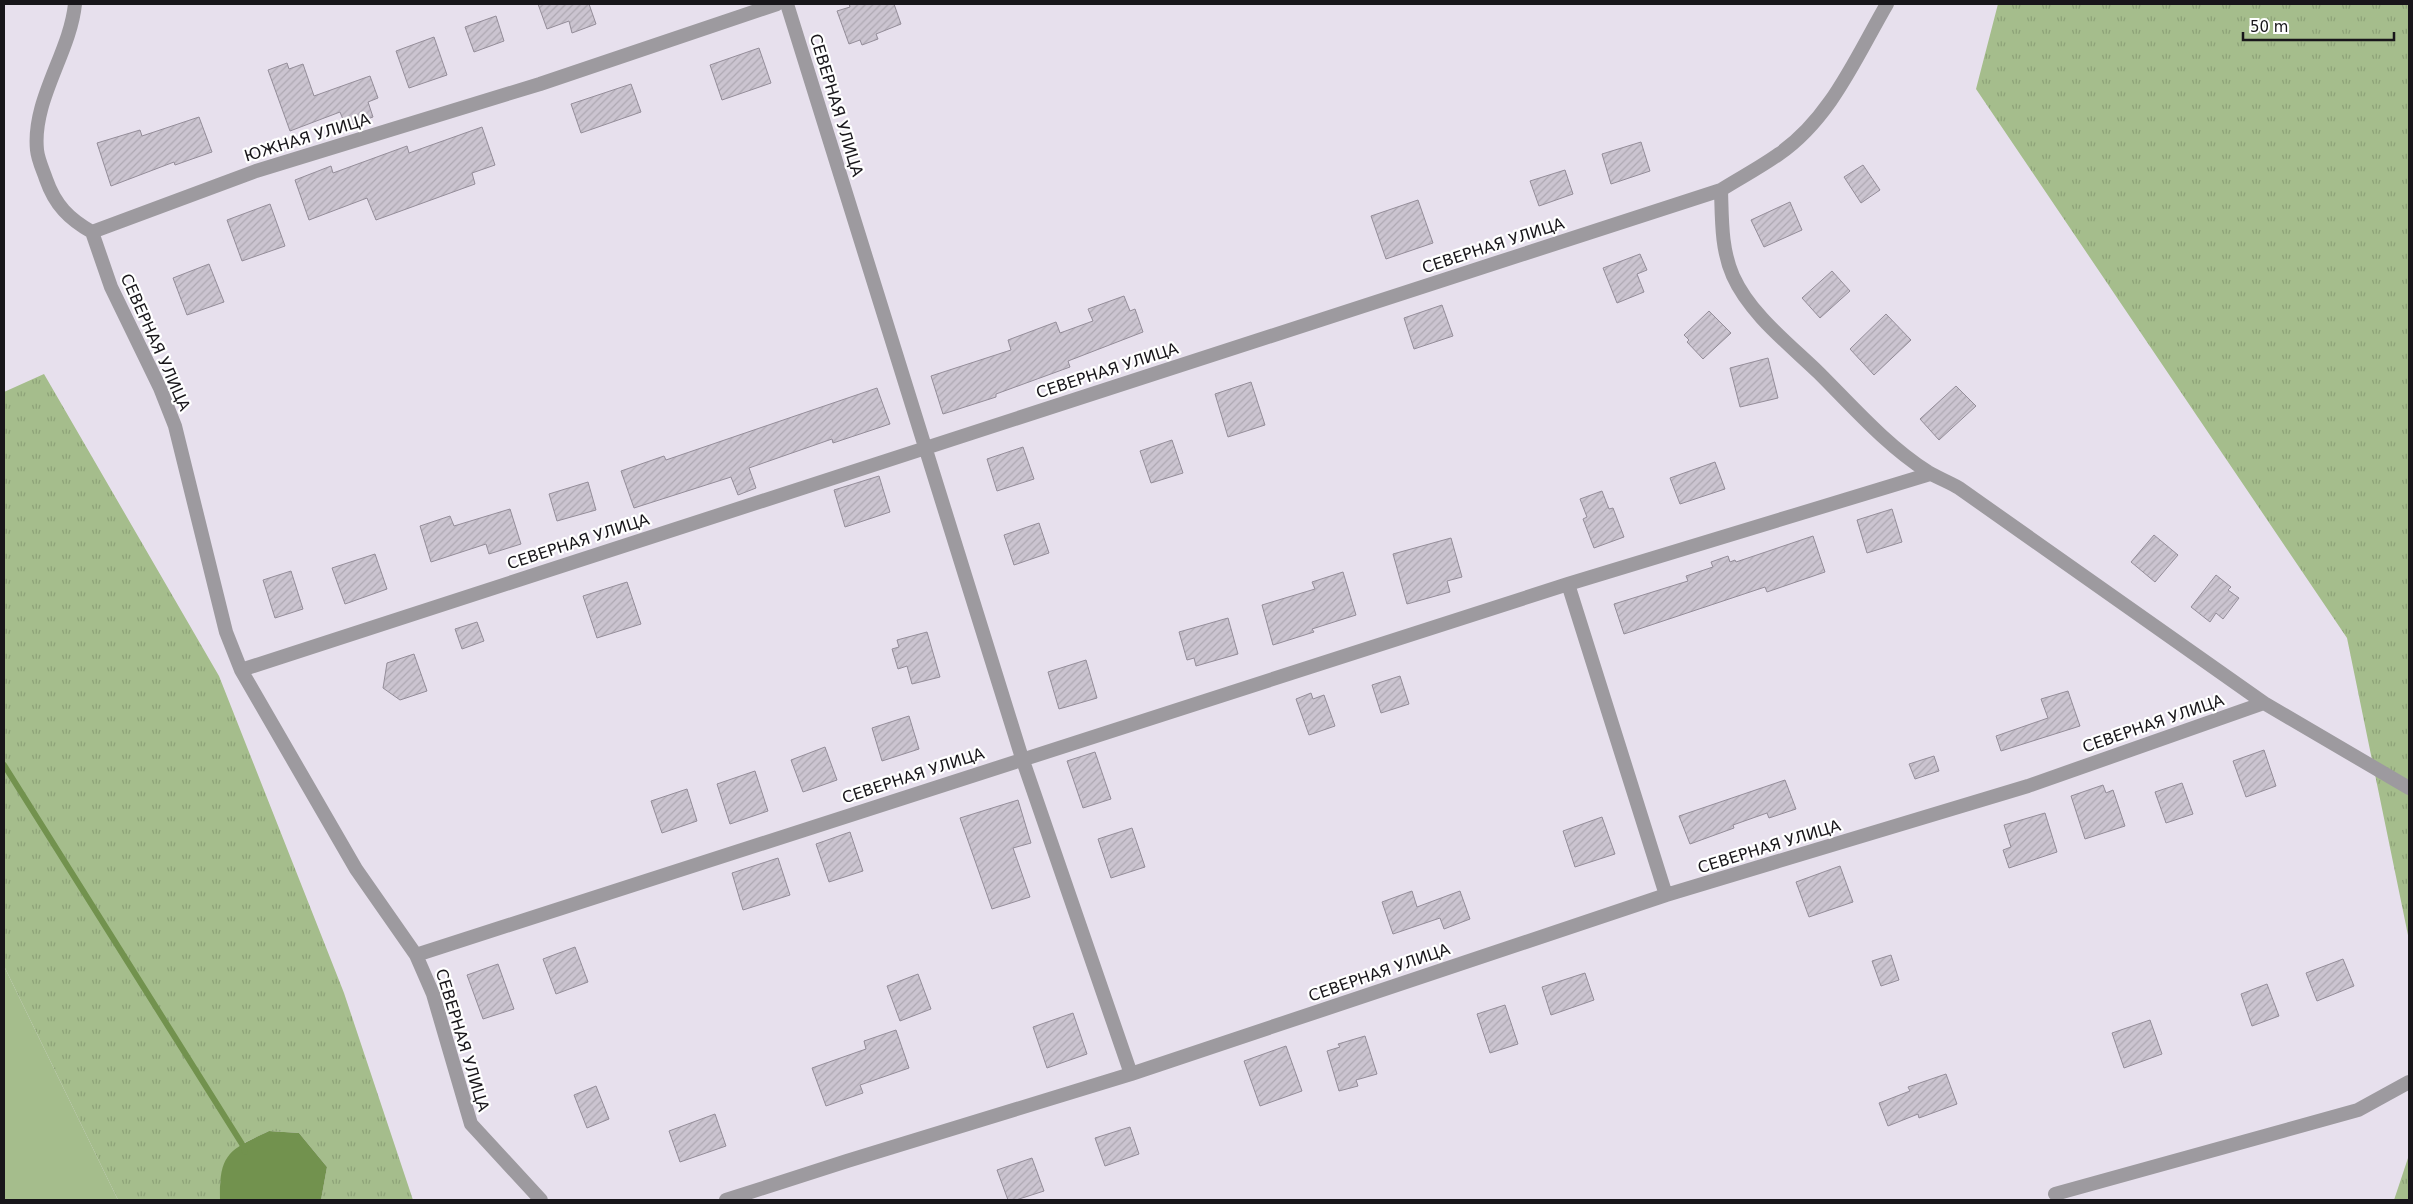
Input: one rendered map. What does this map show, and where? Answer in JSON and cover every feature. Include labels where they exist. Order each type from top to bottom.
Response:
[{"type":"street","points":[[76,4],[70,34],[55,69],[42,112],[37,134],[37,152],[48,184],[60,207],[74,222],[92,232]]},
{"type":"street","name":"ЮЖНАЯ УЛИЦА","points":[[92,232],[256,171],[540,84],[777,4]]},
{"type":"street","name":"СЕВЕРНАЯ УЛИЦА","points":[[787,4],[1022,758],[1131,1074]]},
{"type":"street","points":[[1721,190],[1780,154],[1810,126],[1837,93],[1882,7]]},
{"type":"street","name":"СЕВЕРНАЯ УЛИЦА","points":[[241,670],[1721,190],[1722,235],[1726,255],[1732,274],[1742,293],[1767,322],[1892,445],[1930,474],[1959,488],[2264,703]]},
{"type":"street","name":"СЕВЕРНАЯ УЛИЦА","points":[[92,232],[111,287],[160,388],[175,426],[226,632],[241,670],[356,869],[416,955],[433,994],[471,1124],[541,1200]]},
{"type":"street","name":"СЕВЕРНАЯ УЛИЦА","points":[[416,955],[1022,758],[1568,584],[1930,474]]},
{"type":"street","points":[[1568,584],[1666,895]]},
{"type":"street","points":[[2264,703],[2409,788]]},
{"type":"street","name":"СЕВЕРНАЯ УЛИЦА","points":[[726,1200],[848,1160],[1131,1074],[1666,895],[2028,786],[2264,703]]},
{"type":"street","points":[[2055,1194],[2358,1110],[2409,1082]]},
{"type":"green space","points":[[1998,4],[2409,4],[2409,940],[2347,638],[1976,89]]},
{"type":"green space","points":[[44,374],[219,676],[344,993],[413,1200],[321,1200],[327,1167],[299,1133],[269,1131],[242,1144],[220,1182],[220,1200],[118,1200],[4,966],[4,392]]},
{"type":"green space","points":[[4,966],[118,1200],[4,1200]]},
{"type":"green space","points":[[2409,1155],[2409,1200],[2394,1200]]},
{"type":"shaded area","points":[[269,1131],[299,1133],[327,1167],[321,1200],[220,1200],[222,1172],[229,1155],[244,1143]]},
{"type":"building","points":[[538,4],[589,4],[596,24],[572,33],[569,21],[547,29]]},
{"type":"building","points":[[849,4],[894,4],[901,24],[876,34],[878,39],[862,45],[860,40],[849,44],[837,11],[850,7]]},
{"type":"building","points":[[496,16],[504,41],[474,52],[465,27]]},
{"type":"building","points":[[434,37],[447,75],[409,88],[396,51]]},
{"type":"building","points":[[759,48],[771,83],[722,100],[710,65]]},
{"type":"building","points":[[287,63],[289,69],[303,64],[314,96],[370,76],[378,98],[368,102],[373,117],[346,127],[340,112],[290,131],[268,70]]},
{"type":"building","points":[[631,84],[641,112],[581,133],[571,104]]},
{"type":"building","points":[[199,117],[212,152],[175,165],[174,162],[111,186],[97,143],[140,130],[142,136]]},
{"type":"building","points":[[482,127],[495,165],[472,173],[475,184],[376,220],[367,198],[309,220],[295,180],[331,166],[333,173],[407,146],[409,153]]},
{"type":"building","points":[[1641,142],[1650,171],[1611,184],[1602,154]]},
{"type":"building","points":[[1863,165],[1880,190],[1861,203],[1844,177]]},
{"type":"building","points":[[1565,170],[1573,194],[1539,206],[1530,181]]},
{"type":"building","points":[[1418,200],[1433,243],[1386,259],[1371,216]]},
{"type":"building","points":[[1790,202],[1802,230],[1764,247],[1751,220]]},
{"type":"building","points":[[270,204],[285,246],[242,261],[227,220]]},
{"type":"building","points":[[1640,254],[1647,270],[1637,274],[1644,292],[1617,303],[1603,268]]},
{"type":"building","points":[[209,264],[224,302],[187,315],[173,278]]},
{"type":"building","points":[[1832,271],[1850,291],[1820,318],[1802,298]]},
{"type":"building","points":[[1124,296],[1130,311],[1135,309],[1143,332],[1068,361],[1070,367],[996,394],[996,397],[943,414],[931,376],[1011,350],[1008,340],[1056,322],[1060,333],[1093,321],[1088,309]]},
{"type":"building","points":[[1442,305],[1453,336],[1414,349],[1404,318]]},
{"type":"building","points":[[1709,311],[1731,333],[1703,359],[1687,342],[1689,340],[1684,335]]},
{"type":"building","points":[[1886,314],[1911,340],[1874,375],[1850,349]]},
{"type":"building","points":[[1768,358],[1778,398],[1740,407],[1730,368]]},
{"type":"building","points":[[1251,382],[1265,425],[1228,437],[1215,394]]},
{"type":"building","points":[[1956,386],[1976,406],[1939,440],[1920,419]]},
{"type":"building","points":[[877,388],[890,424],[833,443],[832,439],[749,468],[756,488],[738,495],[731,477],[634,508],[621,471],[664,456],[666,460]]},
{"type":"building","points":[[1172,440],[1183,473],[1151,483],[1140,451]]},
{"type":"building","points":[[1023,447],[1034,479],[997,491],[987,459]]},
{"type":"building","points":[[1715,462],[1725,489],[1680,504],[1670,478]]},
{"type":"building","points":[[879,476],[890,512],[845,527],[834,490]]},
{"type":"building","points":[[588,482],[596,510],[557,521],[549,494]]},
{"type":"building","points":[[1602,491],[1609,509],[1613,508],[1624,537],[1594,548],[1583,519],[1587,517],[1580,499]]},
{"type":"building","points":[[510,509],[521,544],[489,554],[486,544],[431,562],[420,526],[450,516],[454,526]]},
{"type":"building","points":[[1892,509],[1902,542],[1867,553],[1857,520]]},
{"type":"building","points":[[1039,523],[1049,553],[1014,565],[1004,535]]},
{"type":"building","points":[[2154,535],[2178,555],[2155,582],[2131,562]]},
{"type":"building","points":[[1813,536],[1825,572],[1767,592],[1765,587],[1624,634],[1614,604],[1688,581],[1686,576],[1713,567],[1711,562],[1728,556],[1730,562],[1735,560],[1736,562]]},
{"type":"building","points":[[1451,538],[1462,577],[1447,581],[1450,592],[1407,604],[1393,554]]},
{"type":"building","points":[[375,554],[387,589],[345,604],[332,568]]},
{"type":"building","points":[[291,571],[303,609],[275,618],[263,580]]},
{"type":"building","points":[[1343,572],[1356,615],[1312,629],[1314,632],[1273,645],[1262,605],[1315,589],[1312,582]]},
{"type":"building","points":[[2216,575],[2231,587],[2228,590],[2239,598],[2223,619],[2216,613],[2210,622],[2191,607]]},
{"type":"building","points":[[627,582],[641,624],[597,638],[583,596]]},
{"type":"building","points":[[1228,618],[1238,654],[1196,666],[1194,658],[1187,660],[1179,632]]},
{"type":"building","points":[[477,622],[484,641],[462,649],[455,629]]},
{"type":"building","points":[[927,632],[940,677],[912,684],[907,666],[898,669],[892,649],[899,647],[897,640]]},
{"type":"building","points":[[414,654],[427,691],[400,700],[383,688],[387,663]]},
{"type":"building","points":[[1086,660],[1097,698],[1059,709],[1048,672]]},
{"type":"building","points":[[1400,676],[1409,704],[1381,713],[1372,685]]},
{"type":"building","points":[[2068,691],[2080,726],[2001,751],[1996,736],[2048,718],[2041,699]]},
{"type":"building","points":[[1311,693],[1313,699],[1324,695],[1335,726],[1309,735],[1296,699]]},
{"type":"building","points":[[909,716],[919,749],[882,761],[872,728]]},
{"type":"building","points":[[825,747],[837,780],[803,792],[791,760]]},
{"type":"building","points":[[2264,750],[2276,786],[2246,797],[2233,761]]},
{"type":"building","points":[[1095,752],[1111,799],[1083,808],[1067,761]]},
{"type":"building","points":[[1934,756],[1939,771],[1915,779],[1909,764]]},
{"type":"building","points":[[755,771],[768,811],[730,824],[717,784]]},
{"type":"building","points":[[1785,780],[1796,809],[1769,818],[1767,813],[1733,825],[1734,828],[1690,844],[1679,816]]},
{"type":"building","points":[[2182,783],[2193,814],[2166,823],[2155,792]]},
{"type":"building","points":[[2103,785],[2106,793],[2113,790],[2125,826],[2085,839],[2071,796]]},
{"type":"building","points":[[687,789],[697,821],[662,833],[651,801]]},
{"type":"building","points":[[1018,800],[1031,843],[1013,848],[1030,897],[992,909],[960,818]]},
{"type":"building","points":[[2045,813],[2057,852],[2009,868],[2003,850],[2011,847],[2004,825]]},
{"type":"building","points":[[1602,817],[1615,854],[1575,867],[1563,831]]},
{"type":"building","points":[[1132,828],[1145,867],[1111,878],[1098,839]]},
{"type":"building","points":[[850,832],[863,871],[829,882],[816,844]]},
{"type":"building","points":[[778,858],[790,895],[743,910],[732,873]]},
{"type":"building","points":[[1840,866],[1853,902],[1809,917],[1796,882]]},
{"type":"building","points":[[1412,891],[1417,907],[1460,891],[1470,919],[1444,929],[1440,918],[1393,934],[1382,902]]},
{"type":"building","points":[[575,947],[588,982],[556,994],[543,959]]},
{"type":"building","points":[[1891,955],[1899,980],[1881,986],[1872,961]]},
{"type":"building","points":[[2343,959],[2354,986],[2317,1001],[2306,973]]},
{"type":"building","points":[[498,964],[514,1009],[483,1019],[467,975]]},
{"type":"building","points":[[1585,973],[1594,1000],[1551,1015],[1542,987]]},
{"type":"building","points":[[918,974],[931,1009],[900,1021],[887,986]]},
{"type":"building","points":[[2267,984],[2279,1016],[2252,1026],[2241,994]]},
{"type":"building","points":[[1505,1005],[1518,1044],[1490,1053],[1477,1014]]},
{"type":"building","points":[[1073,1013],[1087,1054],[1047,1068],[1033,1027]]},
{"type":"building","points":[[2150,1020],[2162,1054],[2124,1068],[2112,1033]]},
{"type":"building","points":[[896,1030],[909,1068],[860,1085],[863,1093],[826,1106],[812,1068],[866,1049],[864,1041]]},
{"type":"building","points":[[1365,1036],[1377,1074],[1356,1080],[1358,1086],[1339,1091],[1327,1051],[1340,1047],[1338,1044]]},
{"type":"building","points":[[1286,1046],[1302,1091],[1260,1106],[1244,1061]]},
{"type":"building","points":[[1946,1074],[1957,1104],[1919,1118],[1918,1114],[1888,1126],[1879,1103],[1910,1091],[1908,1087]]},
{"type":"building","points":[[596,1086],[609,1119],[587,1128],[574,1095]]},
{"type":"building","points":[[715,1114],[726,1146],[680,1162],[669,1131]]},
{"type":"building","points":[[1130,1127],[1139,1154],[1105,1166],[1095,1138]]},
{"type":"building","points":[[1032,1158],[1044,1191],[1016,1200],[1008,1200],[997,1170]]},
{"type":"waterway","points":[[4,765],[242,1144],[245,1152]]}]
